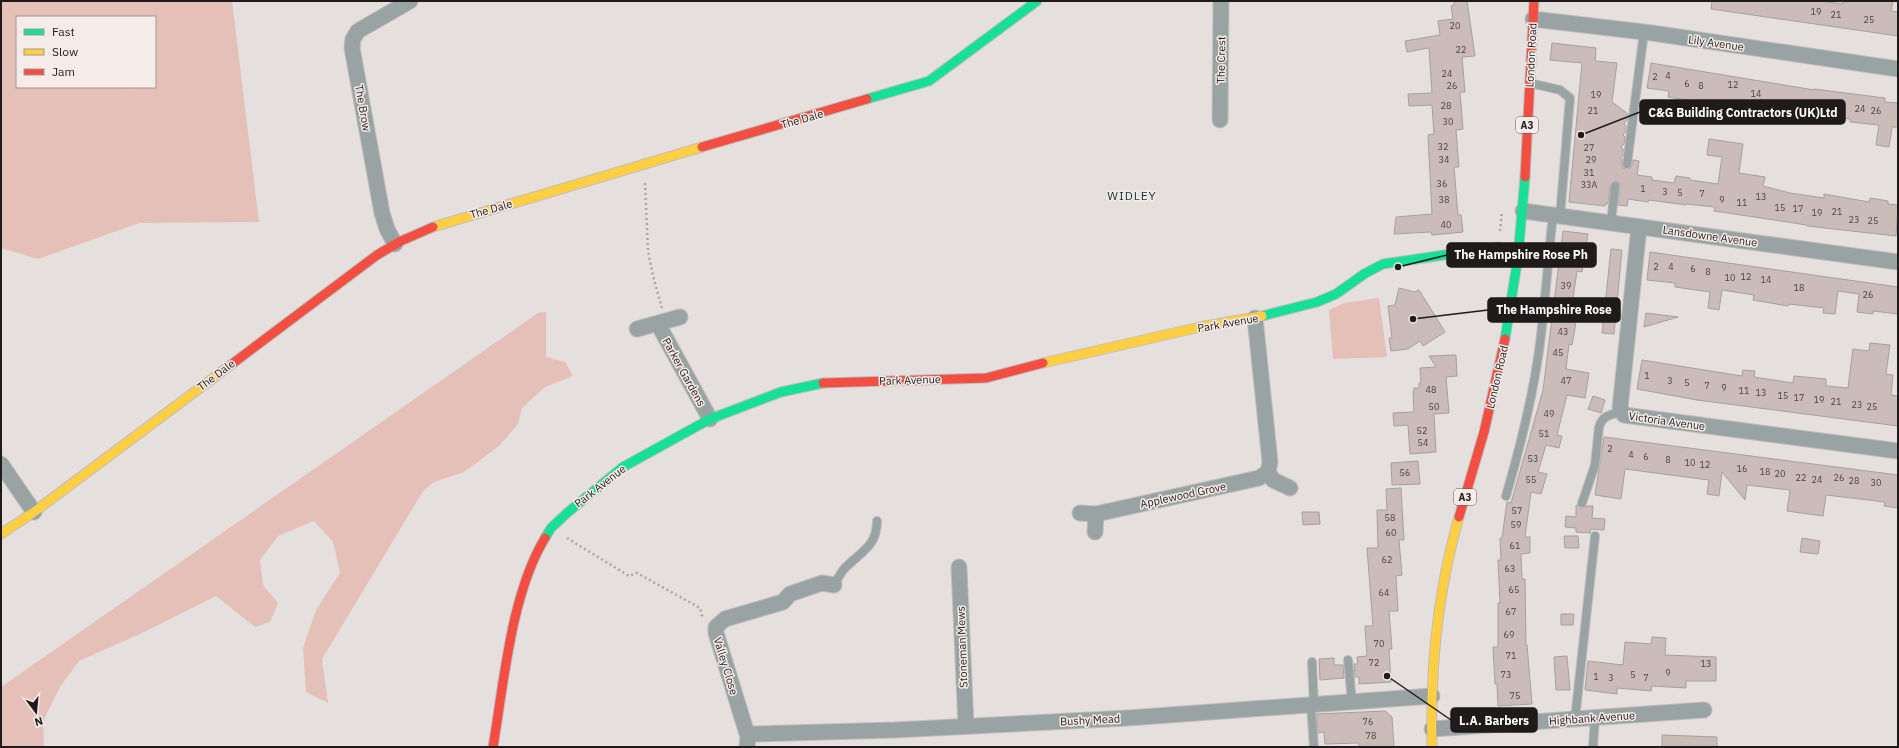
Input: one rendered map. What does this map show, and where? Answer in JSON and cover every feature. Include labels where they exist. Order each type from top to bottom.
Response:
[{"type":"street","name":"The Brow","points":[[395,244],[387,229],[382,213],[352,48],[353,39],[358,31],[410,1]]},
{"type":"street","name":"The Dale","points":[[1,534],[34,512],[377,254],[395,244],[421,231],[443,223],[929,81],[1037,1]]},
{"type":"street","name":"The Crest","points":[[1220,120],[1221,1]]},
{"type":"street","name":"London Road","points":[[1432,747],[1432,696],[1443,580],[1451,546],[1492,400],[1505,340],[1518,250],[1523,211],[1534,1]]},
{"type":"street","name":"Lily Avenue","points":[[1533,19],[1644,32],[1898,68]]},
{"type":"street","name":"Lansdowne Avenue","points":[[1523,211],[1898,262]]},
{"type":"street","name":"Victoria Avenue","points":[[1639,227],[1621,412],[1624,415],[1898,451]]},
{"type":"street","name":"Park Avenue","points":[[493,747],[515,619],[527,574],[537,551],[551,528],[623,467],[710,419],[781,392],[817,383],[986,378],[1087,352],[1185,330],[1255,318],[1317,302],[1336,294],[1364,274],[1383,264],[1498,247],[1518,250]]},
{"type":"street","points":[[1255,318],[1270,462],[1268,472],[1273,480],[1290,488]]},
{"type":"street","name":"Parker Gardens","points":[[637,329],[668,321],[710,419]]},
{"type":"street","points":[[1,464],[34,512]]},
{"type":"street","name":"Applewood Grove","points":[[1080,513],[1096,514],[1259,478],[1268,472]]},
{"type":"street","points":[[1095,532],[1096,514]]},
{"type":"street","name":"Stoneman Mews","points":[[959,567],[966,726]]},
{"type":"street","name":"Valley Close","points":[[748,742],[716,633],[716,627],[725,619],[783,602],[790,594],[822,583],[834,585]]},
{"type":"street","name":"Bushy Mead","points":[[748,742],[754,734],[1128,718],[1432,696]]},
{"type":"street","name":"Highbank Avenue","points":[[1432,729],[1704,710]]},
{"type":"lane","points":[[1627,164],[1644,32]]},
{"type":"lane","points":[[1506,496],[1523,439],[1533,388],[1557,215],[1570,98],[1560,90],[1529,83]]},
{"type":"lane","points":[[1611,223],[1615,186]]},
{"type":"lane","points":[[1582,503],[1595,464],[1601,421],[1606,416],[1621,412]]},
{"type":"lane","points":[[834,585],[844,570],[872,542],[877,532],[878,521]]},
{"type":"lane","points":[[1575,719],[1595,536]]},
{"type":"lane","points":[[1348,660],[1352,702]]},
{"type":"lane","points":[[1312,662],[1314,747]]},
{"type":"lane","points":[[1593,747],[1594,718]]},
{"type":"path","points":[[644,165],[648,251],[653,276],[668,321]]},
{"type":"path","points":[[551,528],[629,576],[637,573],[700,608],[704,623],[716,627]]},
{"type":"shaded area","points":[[1,1],[232,1],[259,222],[139,223],[38,259],[1,248]]},
{"type":"shaded area","points":[[1379,298],[1387,357],[1333,359],[1329,310],[1344,303]]},
{"type":"shaded area","points":[[546,312],[546,357],[565,362],[573,376],[545,387],[522,408],[518,424],[499,446],[464,472],[434,482],[423,491],[322,659],[328,703],[306,692],[303,648],[316,610],[340,573],[333,542],[314,521],[278,536],[260,560],[263,585],[278,603],[270,622],[255,627],[216,596],[142,633],[79,661],[60,687],[43,721],[44,747],[1,747],[1,687],[538,313]]},
{"type":"building","points":[[1454,1],[1467,1],[1475,56],[1462,57],[1465,92],[1460,92],[1463,129],[1456,130],[1459,167],[1454,167],[1458,215],[1461,215],[1463,232],[1432,235],[1431,232],[1394,234],[1396,217],[1432,214],[1428,135],[1434,134],[1432,105],[1409,106],[1408,94],[1432,93],[1429,48],[1407,52],[1405,41],[1440,35],[1438,21],[1453,19],[1451,6],[1454,5]]},
{"type":"building","points":[[1712,1],[1820,1],[1843,4],[1843,1],[1893,1],[1891,11],[1898,12],[1898,36],[1711,9]]},
{"type":"building","points":[[1552,43],[1596,48],[1595,61],[1617,63],[1612,102],[1628,114],[1627,120],[1624,124],[1626,126],[1626,131],[1623,135],[1625,137],[1624,144],[1621,147],[1623,149],[1623,155],[1620,158],[1622,159],[1622,166],[1624,169],[1631,168],[1633,160],[1639,161],[1637,175],[1652,177],[1652,180],[1674,183],[1676,176],[1690,178],[1690,180],[1718,184],[1722,157],[1707,155],[1709,139],[1743,144],[1739,173],[1765,177],[1763,186],[1790,193],[1824,198],[1824,194],[1869,202],[1870,198],[1888,201],[1888,204],[1898,205],[1896,236],[1807,226],[1714,211],[1715,207],[1628,199],[1627,206],[1618,205],[1620,186],[1619,182],[1615,181],[1610,185],[1608,204],[1606,203],[1605,206],[1569,202],[1582,63],[1550,60]]},
{"type":"building","points":[[1651,63],[1814,90],[1885,98],[1885,102],[1898,103],[1898,127],[1892,127],[1889,147],[1876,145],[1879,125],[1850,122],[1850,119],[1811,114],[1811,118],[1760,111],[1751,108],[1750,106],[1714,101],[1712,117],[1699,115],[1701,102],[1668,97],[1669,91],[1647,88]]},
{"type":"building","points":[[1563,231],[1588,234],[1582,272],[1577,271],[1573,298],[1580,299],[1572,345],[1569,344],[1566,369],[1589,373],[1585,398],[1567,395],[1557,435],[1562,436],[1559,448],[1546,445],[1538,472],[1547,474],[1541,494],[1531,492],[1525,537],[1530,537],[1530,553],[1521,554],[1522,579],[1525,579],[1526,645],[1532,704],[1498,706],[1493,647],[1498,647],[1498,603],[1500,603],[1498,560],[1501,560],[1500,538],[1502,538],[1507,502],[1511,503],[1543,390]]},
{"type":"building","points":[[1611,249],[1622,250],[1614,334],[1602,333]]},
{"type":"building","points":[[1650,252],[1898,287],[1898,314],[1873,311],[1873,314],[1857,312],[1859,294],[1838,291],[1835,314],[1823,313],[1824,308],[1789,304],[1788,306],[1753,300],[1754,295],[1722,290],[1719,310],[1708,308],[1710,292],[1675,287],[1675,283],[1647,280]]},
{"type":"building","points":[[1399,288],[1415,292],[1419,290],[1445,332],[1423,346],[1420,341],[1408,349],[1391,351],[1389,338],[1392,338],[1388,306],[1395,305]]},
{"type":"building","points":[[1646,313],[1678,317],[1644,327]]},
{"type":"building","points":[[1870,343],[1890,345],[1886,374],[1893,375],[1891,395],[1898,396],[1898,426],[1697,400],[1637,389],[1642,360],[1742,376],[1743,370],[1755,371],[1754,377],[1793,383],[1794,376],[1826,379],[1826,386],[1848,388],[1853,349],[1869,351]]},
{"type":"building","points":[[1456,355],[1457,376],[1446,377],[1449,413],[1434,414],[1436,452],[1410,454],[1408,425],[1394,426],[1393,413],[1414,412],[1413,393],[1414,388],[1419,388],[1419,383],[1421,383],[1420,368],[1436,367],[1429,356]]},
{"type":"building","points":[[1593,396],[1605,400],[1601,413],[1588,409]]},
{"type":"building","points":[[1604,437],[1898,475],[1898,508],[1884,506],[1885,502],[1826,495],[1823,516],[1787,511],[1790,490],[1747,485],[1745,500],[1722,472],[1719,496],[1707,494],[1709,480],[1625,469],[1621,499],[1595,495]]},
{"type":"building","points":[[1418,461],[1420,484],[1392,485],[1391,463]]},
{"type":"building","points":[[1401,488],[1404,540],[1399,540],[1402,575],[1396,576],[1398,611],[1389,611],[1392,649],[1389,649],[1391,682],[1359,684],[1359,677],[1355,677],[1354,664],[1358,664],[1357,657],[1367,656],[1365,626],[1373,626],[1367,548],[1378,548],[1377,510],[1387,510],[1386,489]]},
{"type":"building","points":[[1576,505],[1583,508],[1586,506],[1593,506],[1592,518],[1605,519],[1604,530],[1591,529],[1590,533],[1576,532],[1576,528],[1565,527],[1566,516],[1576,517]]},
{"type":"building","points":[[1302,512],[1319,512],[1320,524],[1303,525]]},
{"type":"building","points":[[1564,536],[1578,536],[1579,548],[1565,548]]},
{"type":"building","points":[[1802,538],[1820,541],[1818,554],[1800,552]]},
{"type":"building","points":[[1561,614],[1574,614],[1573,625],[1561,625]]},
{"type":"building","points":[[1652,637],[1666,638],[1665,655],[1716,657],[1716,681],[1686,681],[1686,688],[1652,686],[1651,691],[1617,688],[1617,694],[1585,690],[1588,661],[1623,665],[1625,642],[1651,644]]},
{"type":"building","points":[[1567,656],[1570,690],[1556,690],[1554,657]]},
{"type":"building","points":[[1334,658],[1334,665],[1343,665],[1344,678],[1320,680],[1319,659]]},
{"type":"building","points":[[1385,711],[1392,717],[1394,747],[1359,747],[1359,743],[1325,744],[1324,732],[1318,733],[1317,714]]},
{"type":"building","points":[[1662,735],[1717,737],[1717,747],[1662,747]]},
{"type":"traffic: fast","points":[[867,99],[929,81],[1037,1]]},
{"type":"traffic: fast","points":[[1505,339],[1518,257],[1525,177]]},
{"type":"traffic: fast","points":[[1262,316],[1317,302],[1336,294],[1364,274],[1383,264],[1498,247],[1518,250]]},
{"type":"traffic: fast","points":[[545,538],[551,528],[567,513],[623,467],[710,419],[781,392],[823,383]]},
{"type":"traffic: slow","points":[[433,227],[702,147]]},
{"type":"traffic: slow","points":[[1043,363],[1200,327],[1262,316]]},
{"type":"traffic: slow","points":[[1,534],[34,512],[232,364]]},
{"type":"traffic: slow","points":[[1432,747],[1432,689],[1436,631],[1445,574],[1459,517]]},
{"type":"traffic: jam","points":[[1525,177],[1534,1]]},
{"type":"traffic: jam","points":[[702,147],[867,99]]},
{"type":"traffic: jam","points":[[232,364],[377,255],[401,241],[433,227]]},
{"type":"traffic: jam","points":[[1459,517],[1484,432],[1505,339]]},
{"type":"traffic: jam","points":[[823,383],[986,378],[1043,363]]},
{"type":"traffic: jam","points":[[493,747],[510,639],[524,585],[533,560],[545,538]]},
{"type":"place","name":"C&G Building Contractors (UK)Ltd","points":[[1581,135]]},
{"type":"place","name":"The Hampshire Rose Ph","points":[[1398,267]]},
{"type":"place","name":"The Hampshire Rose","points":[[1413,319]]},
{"type":"place","name":"L.A. Barbers","points":[[1387,676]]},
{"type":"district","name":"WIDLEY","points":[[1132,196]]}]
